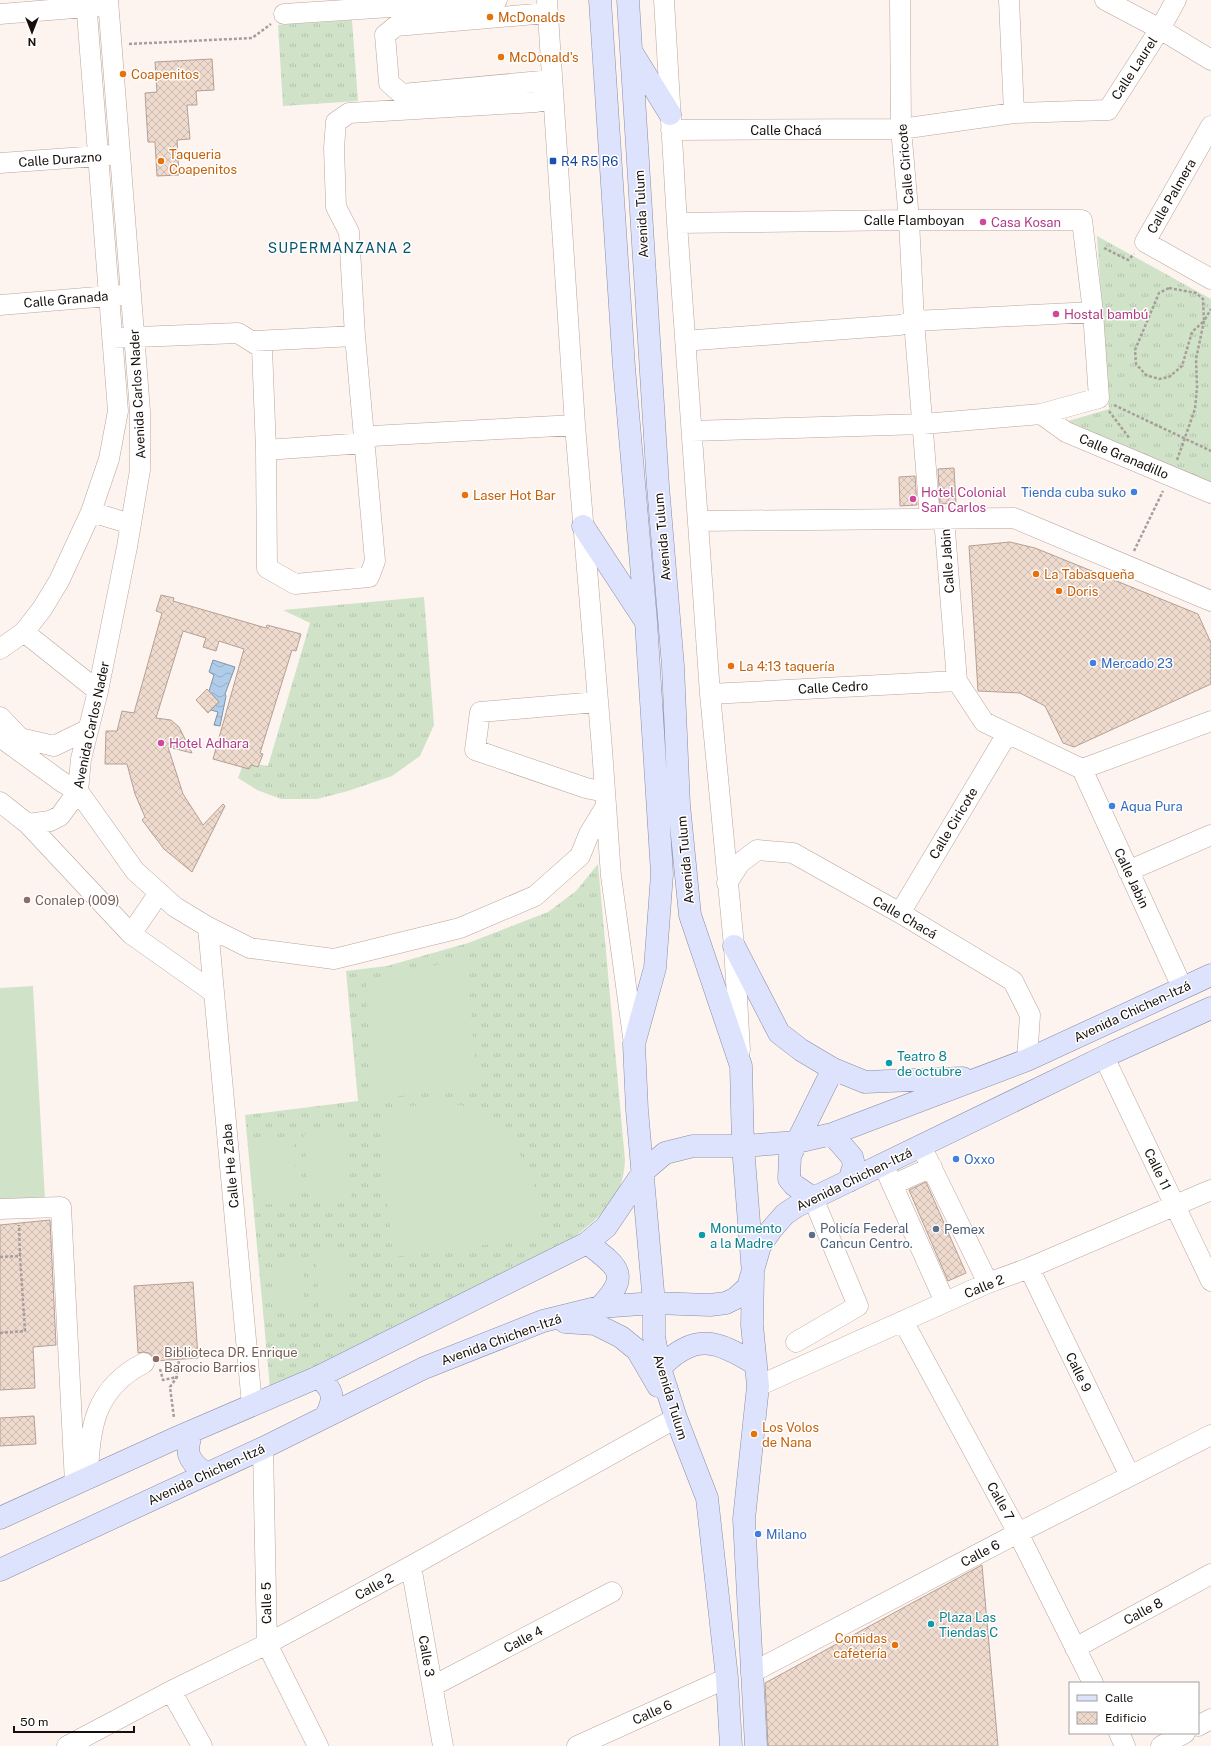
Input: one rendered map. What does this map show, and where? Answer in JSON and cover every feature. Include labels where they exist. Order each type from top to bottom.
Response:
[{"type":"main road","name":"Avenida Tulum","points":[[600,0],[624,366],[646,621],[662,874],[655,968],[634,1044],[637,1110],[644,1171],[654,1303],[654,1337],[660,1368],[676,1418],[707,1498],[732,1746]]},
{"type":"main road","name":"Avenida Tulum","points":[[628,0],[658,486],[673,666],[680,804],[690,915],[741,1066],[743,1146],[753,1274],[752,1325],[758,1386],[744,1519],[756,1746]]},
{"type":"main road","points":[[632,51],[671,122]]},
{"type":"main road","points":[[583,526],[646,621]]},
{"type":"main road","points":[[734,946],[779,1033],[801,1050],[833,1069],[865,1082],[980,1077]]},
{"type":"main road","name":"Avenida Chichen-Itzá","points":[[0,1518],[184,1435],[318,1377],[587,1243],[606,1227],[644,1171],[664,1153],[693,1146],[743,1146],[797,1142],[832,1134],[1027,1060],[1182,987],[1211,975]]},
{"type":"main road","name":"Avenida Chichen-Itzá","points":[[0,1570],[205,1473],[263,1448],[424,1368],[543,1322],[600,1307],[654,1303],[688,1305],[726,1303],[736,1298],[748,1288],[760,1246],[785,1214],[797,1206],[1104,1057],[1211,1008]]},
{"type":"main road","points":[[812,1198],[794,1186],[789,1179],[790,1156],[833,1069]]},
{"type":"main road","points":[[832,1134],[852,1157],[854,1165],[849,1181]]},
{"type":"main road","points":[[587,1243],[609,1260],[618,1276],[613,1294],[600,1307]]},
{"type":"main road","points":[[543,1322],[596,1324],[621,1337],[637,1350],[676,1418]]},
{"type":"main road","points":[[660,1368],[669,1358],[683,1349],[707,1343],[721,1345],[755,1364]]},
{"type":"main road","points":[[318,1377],[327,1385],[332,1395],[332,1404],[326,1416]]},
{"type":"main road","points":[[184,1435],[188,1443],[188,1455],[195,1466],[205,1473]]},
{"type":"street","points":[[284,14],[497,0]]},
{"type":"street","name":"Avenida Tulum","points":[[664,0],[677,223],[710,694],[734,946],[741,1066]]},
{"type":"street","name":"Calle Ciricote","points":[[900,0],[901,129],[909,220],[914,321],[923,424],[937,518]]},
{"type":"street","points":[[1009,0],[1014,113]]},
{"type":"street","name":"Calle Laurel","points":[[1105,0],[1160,29],[1211,60]]},
{"type":"street","name":"Calle Laurel","points":[[901,129],[1014,113],[1108,110],[1160,29],[1176,0]]},
{"type":"street","points":[[0,14],[86,3],[109,3]]},
{"type":"street","name":"Avenida Carlos Nader","points":[[0,648],[24,632],[42,609],[59,581],[91,512],[109,459],[118,411],[86,3]]},
{"type":"street","name":"Avenida Carlos Nader","points":[[28,824],[50,821],[60,816],[78,791],[81,759],[87,730],[98,691],[131,524],[140,470],[140,411],[109,3]]},
{"type":"street","points":[[547,6],[396,26],[385,35],[389,83],[402,94],[552,90]]},
{"type":"street","name":"Avenida Tulum","points":[[547,6],[575,426],[611,876],[634,1044]]},
{"type":"street","points":[[112,338],[238,333],[262,348],[266,450],[267,568],[295,584],[370,577],[375,561],[355,336],[349,232],[336,207],[334,148],[336,122],[349,113],[536,102],[552,90]]},
{"type":"street","name":"Calle Chacá","points":[[671,122],[901,129]]},
{"type":"street","name":"Calle Palmera","points":[[1211,126],[1145,242],[1211,279]]},
{"type":"street","name":"Calle Durazno","points":[[0,162],[120,155]]},
{"type":"street","name":"Calle Flamboyan","points":[[677,223],[909,220],[1083,229]]},
{"type":"street","points":[[692,431],[923,424],[1041,414],[1099,398],[1093,312],[1083,229]]},
{"type":"street","name":"Calle Granada","points":[[0,305],[131,294]]},
{"type":"street","points":[[696,340],[900,324],[914,321],[1093,312]]},
{"type":"street","points":[[253,341],[355,336]]},
{"type":"street","name":"Calle Granadillo","points":[[1041,414],[1066,432],[1211,493]]},
{"type":"street","points":[[266,450],[365,443],[372,436],[575,426]]},
{"type":"street","points":[[91,512],[131,524]]},
{"type":"street","points":[[698,521],[937,518]]},
{"type":"street","name":"Calle Jabin","points":[[956,681],[937,518],[1014,518],[1211,601]]},
{"type":"street","points":[[24,632],[98,691]]},
{"type":"street","points":[[956,681],[984,722],[1082,769],[1211,721]]},
{"type":"street","name":"Calle Cedro","points":[[710,694],[956,681]]},
{"type":"street","points":[[0,737],[62,782],[78,791],[134,871],[175,907],[208,927],[250,948],[334,959],[460,928],[535,896],[580,856],[606,799],[586,788],[475,750],[480,712],[598,702]]},
{"type":"street","points":[[0,717],[20,738],[54,746],[87,730]]},
{"type":"street","name":"Calle Ciricote","points":[[900,913],[1007,734]]},
{"type":"street","name":"Calle Jabin","points":[[1082,769],[1182,987]]},
{"type":"street","points":[[0,802],[28,824],[131,934],[213,992]]},
{"type":"street","points":[[1128,871],[1211,835]]},
{"type":"street","name":"Calle Chacá","points":[[727,883],[740,863],[757,850],[793,853],[900,913],[1013,981],[1030,1015],[1027,1060]]},
{"type":"street","points":[[131,934],[159,893]]},
{"type":"street","name":"Calle He Zaba","points":[[208,927],[252,1405]]},
{"type":"street","name":"Calle 11","points":[[1104,1057],[1211,1281]]},
{"type":"street","points":[[921,1146],[985,1277]]},
{"type":"street","points":[[882,1164],[942,1297]]},
{"type":"street","points":[[892,1185],[932,1167]]},
{"type":"street","name":"Calle 2","points":[[758,1386],[903,1322],[942,1297],[985,1277],[1029,1268],[1211,1190]]},
{"type":"street","points":[[796,1342],[858,1306],[812,1198]]},
{"type":"street","points":[[9,1209],[61,1207],[82,1481]]},
{"type":"street","name":"Calle 9","points":[[1029,1268],[1130,1476]]},
{"type":"street","name":"Calle 7","points":[[903,1322],[1018,1533],[1092,1682]]},
{"type":"street","points":[[82,1481],[89,1446],[100,1406],[109,1390],[121,1378],[152,1365]]},
{"type":"street","name":"Calle 2","points":[[68,1746],[171,1691],[267,1644],[411,1566],[676,1418]]},
{"type":"street","name":"Calle 6","points":[[751,1673],[1018,1533],[1211,1435]]},
{"type":"street","name":"Calle 5","points":[[263,1448],[267,1644],[318,1746]]},
{"type":"street","name":"Calle 3","points":[[411,1566],[443,1746]]},
{"type":"street","name":"Calle 8","points":[[1075,1648],[1211,1574]]},
{"type":"street","name":"Calle 4","points":[[433,1686],[612,1592]]},
{"type":"street","name":"Calle 6","points":[[576,1746],[726,1678]]},
{"type":"street","points":[[171,1691],[202,1746]]},
{"type":"street","points":[[1199,1725],[1211,1719]]},
{"type":"street","points":[[1119,1734],[1125,1746]]},
{"type":"street","points":[[1161,1746],[1183,1734]]},
{"type":"path","points":[[112,45],[252,38],[284,14]]},
{"type":"path","points":[[1083,229],[1128,260],[1145,242]]},
{"type":"path","points":[[1127,566],[1170,475],[1185,440],[1195,409],[1197,387],[1196,359],[1204,321],[1203,299],[1196,293],[1169,288],[1159,293],[1135,350],[1136,364],[1146,375],[1159,379],[1169,377],[1182,366],[1192,332],[1204,321],[1211,309]]},
{"type":"path","points":[[1099,398],[1211,451]]},
{"type":"path","points":[[1099,398],[1131,442]]},
{"type":"path","points":[[0,1333],[25,1331],[20,1256],[9,1209]]},
{"type":"path","points":[[0,1257],[20,1256]]},
{"type":"path","points":[[179,1360],[177,1377],[170,1387],[184,1435]]},
{"type":"path","points":[[152,1365],[163,1380],[177,1377]]},
{"type":"green space","points":[[352,20],[358,101],[283,106],[278,25]]},
{"type":"green space","points":[[1097,236],[1211,299],[1211,486],[1058,424],[1109,409]]},
{"type":"green space","points":[[424,597],[434,725],[420,756],[392,776],[348,791],[317,799],[281,799],[257,790],[238,778],[244,762],[268,766],[310,623],[283,610]]},
{"type":"green space","points":[[598,864],[625,1160],[624,1173],[615,1196],[609,1205],[593,1222],[573,1238],[270,1388],[245,1115],[358,1101],[346,971],[387,966],[468,943],[548,912],[576,891]]},
{"type":"green space","points":[[466,959],[477,1085],[372,1100],[366,980]]},
{"type":"green space","points":[[33,986],[45,1199],[0,1201],[0,988]]},
{"type":"green space","points":[[438,1102],[463,1106],[480,1111],[494,1121],[503,1130],[525,1164],[534,1187],[538,1208],[537,1238],[393,1257],[379,1123],[406,1107]]},
{"type":"green space","points":[[346,1130],[351,1197],[309,1200],[304,1134]]},
{"type":"green space","points":[[293,1137],[299,1201],[256,1205],[250,1141]]},
{"type":"green space","points":[[347,1252],[350,1307],[319,1309],[316,1254]]},
{"type":"green space","points":[[302,1258],[305,1310],[276,1310],[274,1259]]},
{"type":"water","points":[[213,660],[235,667],[225,694],[226,696],[220,726],[214,725],[218,712],[211,710],[219,702],[209,691],[214,675],[209,672]]},
{"type":"building","points":[[212,59],[214,90],[196,91],[197,105],[187,105],[190,139],[177,140],[179,175],[157,176],[155,142],[148,142],[145,93],[157,92],[155,62]]},
{"type":"building","points":[[954,468],[956,503],[940,504],[938,469]]},
{"type":"building","points":[[915,476],[917,505],[900,506],[899,477]]},
{"type":"building","name":"Mercado 23","points":[[1010,542],[1035,548],[1198,614],[1211,643],[1211,684],[1074,747],[1063,743],[1045,706],[1020,693],[978,691],[969,546]]},
{"type":"building","points":[[161,595],[174,598],[173,601],[266,628],[267,625],[301,634],[296,651],[292,650],[260,753],[263,754],[258,767],[251,765],[249,769],[213,759],[244,649],[219,641],[216,651],[203,647],[206,638],[183,631],[156,718],[171,720],[179,727],[192,753],[168,747],[183,794],[203,825],[223,804],[225,806],[192,872],[164,849],[142,820],[145,817],[135,794],[127,764],[105,764],[106,731],[117,731],[122,711],[134,713],[162,613],[156,611]]},
{"type":"building","points":[[207,689],[219,702],[208,713],[196,700]]},
{"type":"building","name":"Pemex","points":[[926,1182],[966,1273],[948,1281],[909,1190]]},
{"type":"building","points":[[50,1220],[56,1345],[33,1347],[35,1388],[0,1390],[0,1225]]},
{"type":"building","points":[[193,1282],[198,1358],[155,1361],[154,1357],[149,1353],[138,1353],[134,1286]]},
{"type":"building","points":[[34,1416],[36,1444],[0,1446],[0,1418]]},
{"type":"building","name":"Plaza Las Tiendas C","points":[[982,1565],[998,1746],[768,1746],[765,1683]]},
{"type":"place","name":"McDonalds","points":[[490,17]]},
{"type":"place","name":"McDonald's","points":[[501,57]]},
{"type":"place","name":"Coapenitos","points":[[123,74]]},
{"type":"place","name":"Taqueria Coapenitos","points":[[161,161]]},
{"type":"place","name":"R4 R5 R6","points":[[553,161]]},
{"type":"place","name":"Casa Kosan","points":[[983,222]]},
{"type":"place","name":"Hostal bambú","points":[[1056,314]]},
{"type":"place","name":"Tienda cuba suko","points":[[1134,492]]},
{"type":"place","name":"Laser Hot Bar","points":[[465,495]]},
{"type":"place","name":"Hotel Colonial San Carlos","points":[[913,499]]},
{"type":"place","name":"La Tabasqueña","points":[[1036,574]]},
{"type":"place","name":"Doris","points":[[1059,591]]},
{"type":"place","name":"Mercado 23","points":[[1093,663]]},
{"type":"place","name":"La 4:13 taquería","points":[[731,666]]},
{"type":"place","name":"Hotel Adhara","points":[[161,743]]},
{"type":"place","name":"Aqua Pura","points":[[1112,806]]},
{"type":"place","name":"Conalep (009)","points":[[27,900]]},
{"type":"place","name":"Teatro 8 de octubre","points":[[889,1063]]},
{"type":"place","name":"Oxxo","points":[[956,1159]]},
{"type":"place","name":"Pemex","points":[[936,1229]]},
{"type":"place","name":"Monumento a la Madre","points":[[702,1235]]},
{"type":"place","name":"Policía Federal Cancun Centro.","points":[[812,1235]]},
{"type":"place","name":"Biblioteca DR. Enrique Barocio Barrios","points":[[156,1359]]},
{"type":"place","name":"Los Volos de Nana","points":[[754,1434]]},
{"type":"place","name":"Milano","points":[[758,1534]]},
{"type":"place","name":"Plaza Las Tiendas C","points":[[931,1624]]},
{"type":"place","name":"Comidas cafetería","points":[[895,1645]]},
{"type":"district","name":"SUPERMANZANA 2","points":[[340,248]]}]
